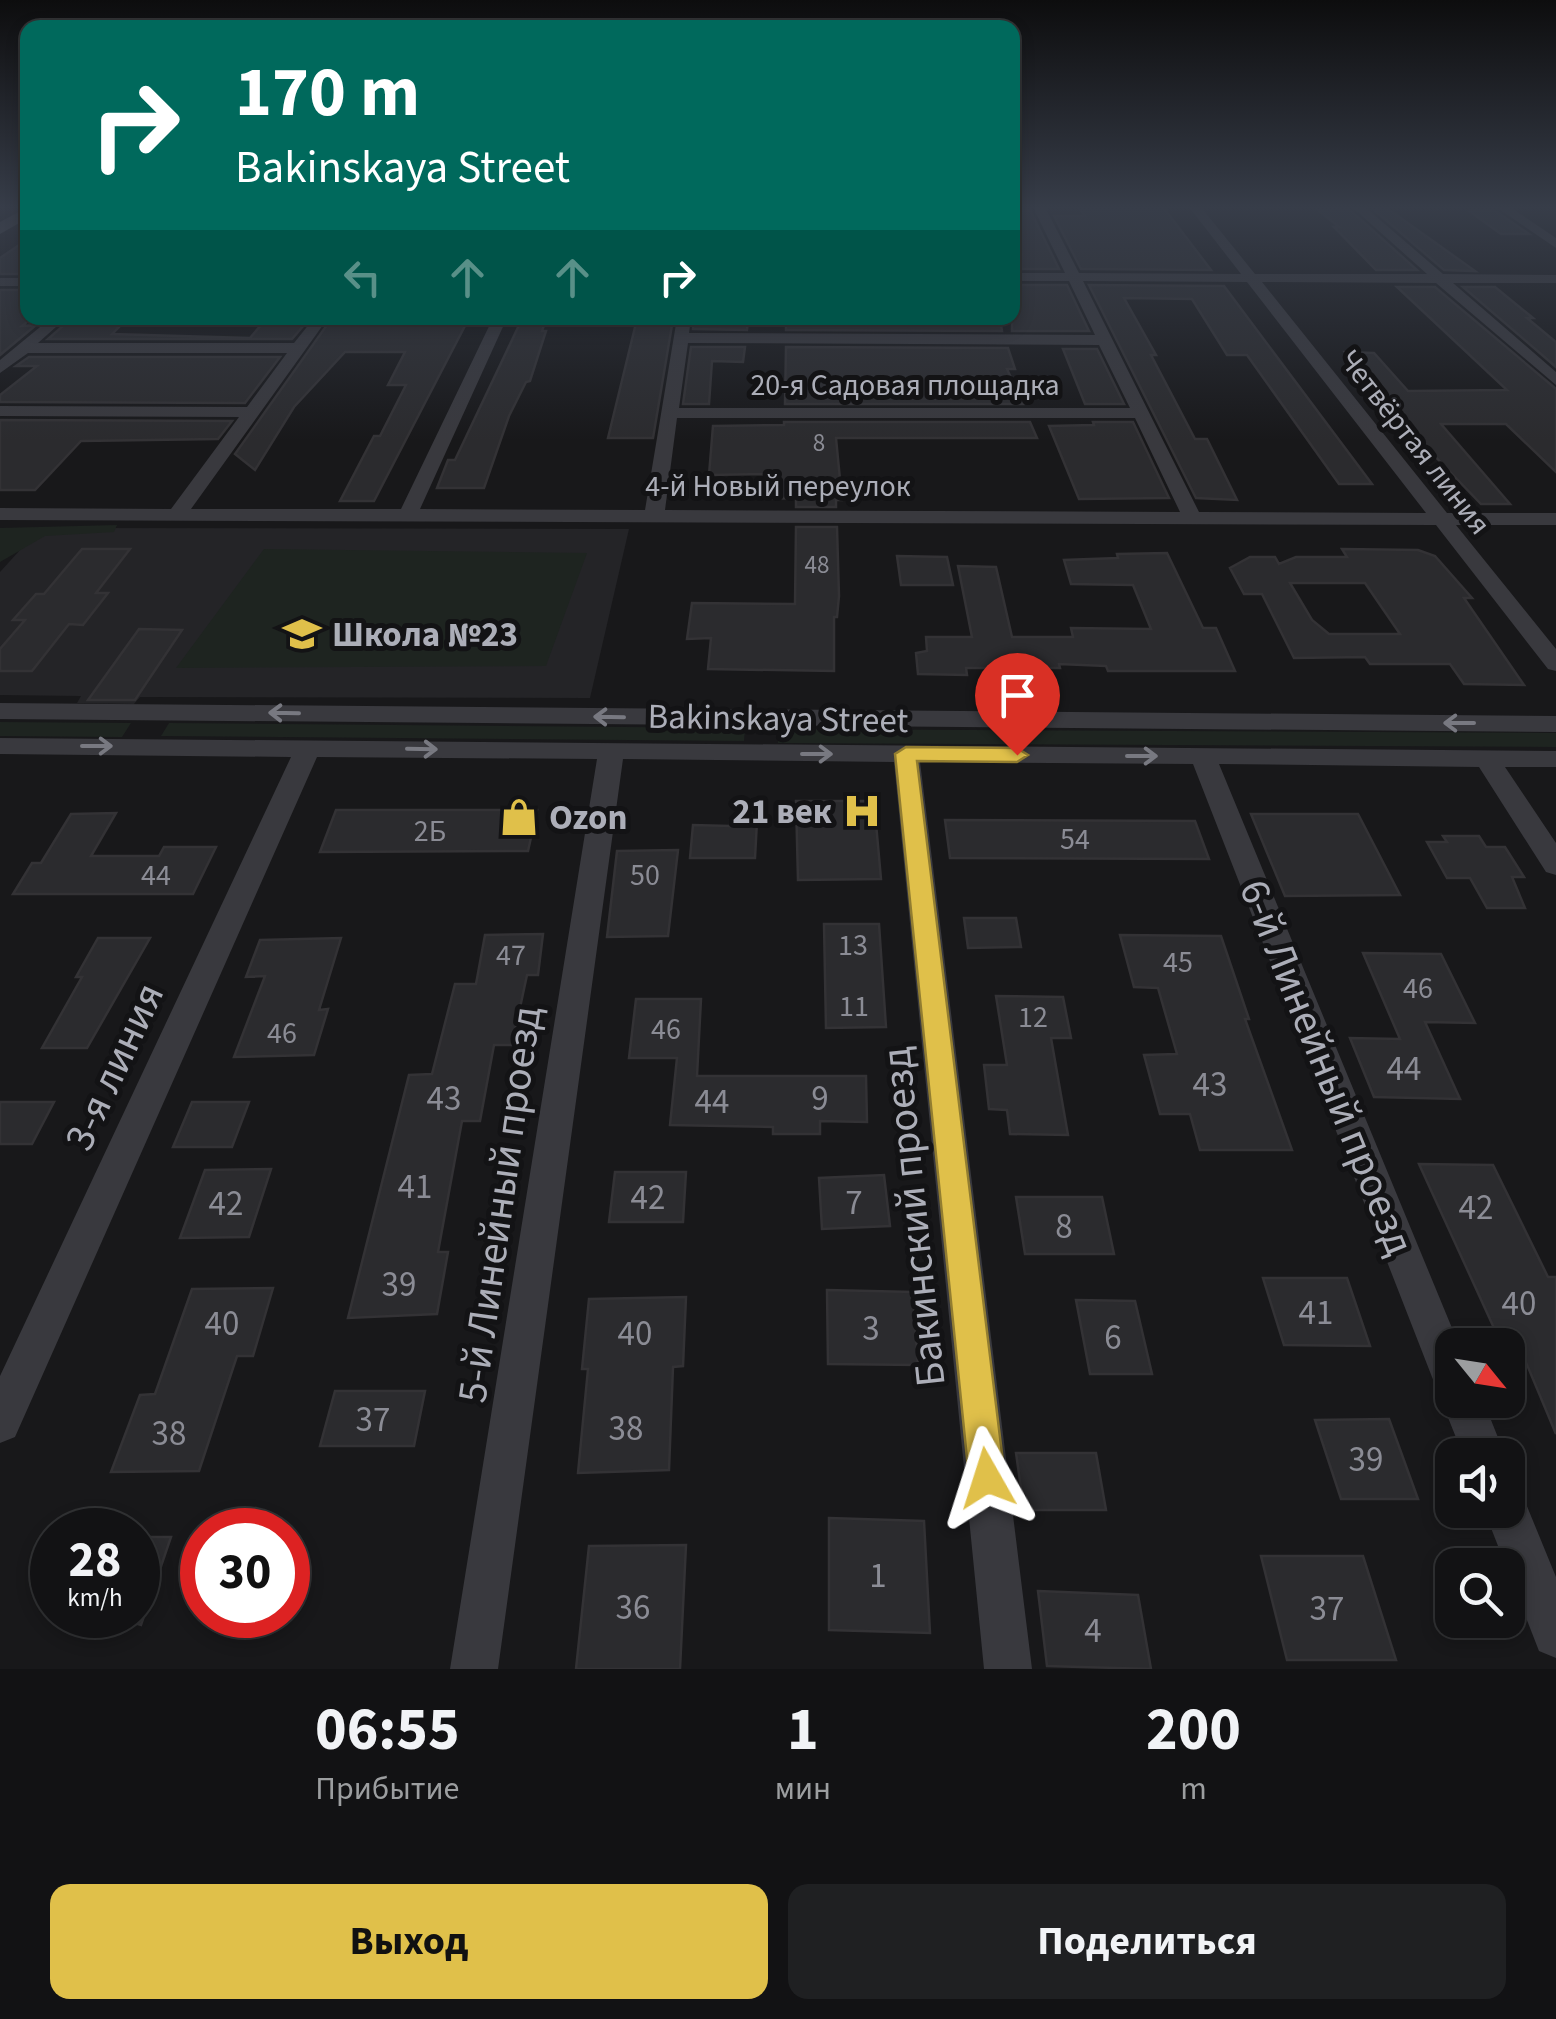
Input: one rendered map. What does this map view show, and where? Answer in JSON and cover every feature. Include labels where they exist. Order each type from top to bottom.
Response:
[{"type":"street","points":[[1079,285],[1192,517]]},
{"type":"street","name":"Четвёртая линия","points":[[1255,285],[1556,664]]},
{"type":"street","points":[[1448,285],[1556,380]]},
{"type":"street","points":[[0,368],[51,325]]},
{"type":"street","points":[[176,514],[316,325]]},
{"type":"street","points":[[408,515],[497,325]]},
{"type":"street","points":[[654,516],[683,325]]},
{"type":"street","name":"20-я Садовая площадка","points":[[680,338],[1106,340]]},
{"type":"street","points":[[23,348],[298,348]]},
{"type":"street","points":[[0,411],[250,412]]},
{"type":"street","name":"20-я Садовая площадка","points":[[669,413],[1141,413]]},
{"type":"street","name":"4-й Новый переулок","points":[[0,514],[1556,519]]},
{"type":"street","name":"Bakinskaya Street","points":[[0,711],[1556,724]]},
{"type":"street","points":[[141,746],[163,712]]},
{"type":"street","points":[[764,753],[766,718]]},
{"type":"street","name":"Bakinskaya Street","points":[[0,746],[1556,758]]},
{"type":"street","name":"3-я линия","points":[[0,1422],[308,748]]},
{"type":"street","name":"5-й Линейный проезд","points":[[474,1669],[611,752]]},
{"type":"street","name":"Бакинский проезд","points":[[906,754],[1008,1669]]},
{"type":"street","name":"6-й Линейный проезд","points":[[1203,756],[1435,1335]]},
{"type":"street","points":[[1486,758],[1556,865]]},
{"type":"street","points":[[1513,1528],[1556,1634]]},
{"type":"shaded area","points":[[117,525],[114,532],[45,536],[0,562],[0,528]]},
{"type":"shaded area","name":"Школа №23","points":[[40,528],[629,529],[590,698],[140,697],[134,704],[77,703],[81,696],[0,695],[0,572]]},
{"type":"shaded area","points":[[264,549],[587,553],[546,666],[176,668]]},
{"type":"shaded area","points":[[0,722],[131,723],[122,737],[0,736]]},
{"type":"shaded area","points":[[169,723],[745,728],[744,741],[161,736]]},
{"type":"shaded area","points":[[778,729],[1556,733],[1556,747],[778,743]]},
{"type":"building","points":[[1020,285],[1067,285],[1089,331],[1012,331],[1012,325],[1020,325]]},
{"type":"building","points":[[1089,285],[1224,286],[1372,484],[1339,484],[1247,355],[1227,355],[1192,299],[1124,298],[1195,439],[1207,439],[1237,500],[1196,498]]},
{"type":"building","points":[[1397,287],[1435,287],[1556,389],[1556,472],[1506,424],[1441,424],[1510,504],[1481,504],[1403,423],[1345,352],[1374,353],[1408,391],[1507,390]]},
{"type":"building","points":[[1463,287],[1495,287],[1533,318],[1527,318],[1556,342],[1556,367]]},
{"type":"building","points":[[0,290],[20,290],[20,325],[36,325],[0,355]]},
{"type":"building","points":[[64,325],[120,326],[112,334],[250,338],[261,325],[304,325],[292,339],[48,339]]},
{"type":"building","points":[[327,325],[465,325],[374,501],[340,501],[406,385],[388,385],[405,352],[345,352],[294,407],[255,470],[235,454]]},
{"type":"building","points":[[519,325],[544,325],[542,331],[546,331],[530,381],[509,416],[484,488],[437,488],[448,460],[455,460]]},
{"type":"building","points":[[636,325],[672,325],[653,438],[608,438]]},
{"type":"building","points":[[693,325],[747,325],[747,330],[693,329]]},
{"type":"building","points":[[786,325],[1001,325],[1002,331],[786,330]]},
{"type":"building","points":[[691,347],[745,347],[743,362],[712,361],[709,404],[683,404]]},
{"type":"building","points":[[786,347],[1008,348],[1015,369],[1007,369],[1023,404],[785,404]]},
{"type":"building","points":[[1063,349],[1097,349],[1124,404],[1085,404]]},
{"type":"building","points":[[29,357],[280,357],[245,403],[0,402],[0,395],[37,366],[16,366]]},
{"type":"building","points":[[0,420],[232,421],[218,439],[81,441],[35,490],[0,490]]},
{"type":"building","points":[[784,422],[1030,422],[1037,438],[836,438],[842,500],[836,500],[836,507],[796,507],[796,498],[765,499],[764,474],[709,475],[713,426]]},
{"type":"building","points":[[1093,422],[1133,422],[1169,498],[1079,499],[1049,426],[1094,425]]},
{"type":"building","points":[[796,527],[837,527],[839,596],[834,617],[834,671],[708,669],[711,638],[687,639],[692,603],[795,604]]},
{"type":"building","points":[[82,549],[130,549],[96,593],[108,593],[83,625],[69,624],[32,671],[0,671],[0,649],[25,620],[13,620],[36,594],[44,594]]},
{"type":"building","points":[[1342,549],[1418,550],[1435,556],[1472,598],[1464,598],[1524,685],[1464,684],[1450,664],[1370,664],[1365,657],[1294,658],[1262,594],[1244,594],[1230,568],[1250,557],[1275,557],[1279,564],[1296,557],[1347,557]],"holes":[[[1290,583],[1365,583],[1400,634],[1329,634],[1312,620]]]},
{"type":"building","points":[[1167,553],[1203,628],[1216,628],[1235,671],[1108,671],[1106,666],[1059,664],[1060,668],[966,668],[967,675],[918,674],[916,653],[927,651],[926,637],[972,637],[958,566],[996,567],[1012,637],[1073,637],[1071,628],[1151,629],[1133,585],[1071,584],[1064,560]]},
{"type":"building","points":[[897,556],[947,557],[953,585],[901,585]]},
{"type":"building","points":[[139,629],[182,630],[135,700],[88,700]]},
{"type":"building","points":[[796,801],[874,801],[881,879],[798,880]]},
{"type":"building","points":[[336,810],[537,810],[528,851],[320,852]]},
{"type":"building","points":[[116,813],[91,856],[159,856],[164,847],[216,847],[193,894],[13,894],[32,863],[41,863],[71,814]]},
{"type":"building","points":[[1251,814],[1358,814],[1400,895],[1285,896]]},
{"type":"building","points":[[730,820],[757,821],[755,858],[690,858],[693,825],[730,826]]},
{"type":"building","points":[[945,820],[1195,821],[1209,859],[950,858]]},
{"type":"building","points":[[1443,836],[1479,836],[1486,847],[1505,847],[1524,877],[1512,877],[1525,908],[1487,908],[1470,878],[1447,878],[1427,842],[1447,842]]},
{"type":"building","points":[[678,850],[668,936],[607,937],[617,851]]},
{"type":"building","points":[[964,918],[1016,918],[1021,947],[968,948]]},
{"type":"building","points":[[824,924],[879,924],[886,1027],[826,1028]]},
{"type":"building","points":[[543,934],[538,975],[527,975],[512,1045],[494,1045],[480,1121],[462,1121],[438,1252],[448,1252],[437,1314],[348,1318],[409,1075],[432,1074],[455,984],[476,984],[485,935]]},
{"type":"building","points":[[1120,935],[1221,936],[1249,1019],[1245,1019],[1292,1150],[1200,1150],[1190,1114],[1160,1114],[1144,1055],[1177,1054],[1158,988],[1134,987]]},
{"type":"building","points":[[98,938],[150,938],[87,1048],[42,1048],[82,977],[76,977]]},
{"type":"building","points":[[341,938],[319,1010],[328,1009],[314,1055],[234,1057],[265,976],[246,977],[260,940]]},
{"type":"building","points":[[1363,953],[1441,954],[1475,1023],[1425,1022],[1460,1099],[1374,1097],[1350,1038],[1400,1039]]},
{"type":"building","points":[[996,996],[1063,997],[1071,1038],[1051,1038],[1068,1135],[1010,1134],[1007,1110],[989,1109],[984,1065],[1007,1065]]},
{"type":"building","points":[[636,999],[701,999],[697,1076],[866,1076],[867,1122],[820,1121],[820,1134],[773,1134],[773,1127],[670,1125],[677,1058],[629,1058]]},
{"type":"building","points":[[0,1102],[54,1102],[32,1144],[0,1144]]},
{"type":"building","points":[[192,1102],[249,1102],[232,1147],[173,1147]]},
{"type":"building","points":[[1419,1164],[1493,1165],[1548,1277],[1556,1277],[1556,1434],[1525,1360],[1525,1328],[1494,1328]]},
{"type":"building","points":[[271,1169],[249,1237],[180,1238],[205,1170]]},
{"type":"building","points":[[615,1172],[686,1172],[683,1222],[609,1222]]},
{"type":"building","points":[[884,1175],[890,1226],[822,1229],[819,1178]]},
{"type":"building","points":[[1016,1197],[1102,1197],[1114,1254],[1025,1254]]},
{"type":"building","points":[[1263,1278],[1347,1278],[1370,1346],[1284,1345]]},
{"type":"building","points":[[273,1288],[253,1356],[237,1356],[199,1471],[111,1472],[140,1395],[155,1394],[192,1289]]},
{"type":"building","points":[[827,1290],[913,1292],[918,1365],[828,1364]]},
{"type":"building","points":[[686,1297],[683,1366],[673,1367],[669,1470],[578,1473],[588,1369],[582,1369],[589,1299]]},
{"type":"building","points":[[1076,1300],[1135,1301],[1152,1374],[1090,1374]]},
{"type":"building","points":[[335,1391],[425,1391],[414,1446],[320,1446]]},
{"type":"building","points":[[1389,1419],[1418,1499],[1341,1499],[1315,1420]]},
{"type":"building","points":[[1016,1453],[1096,1453],[1106,1510],[1024,1510]]},
{"type":"building","points":[[829,1518],[924,1521],[930,1633],[829,1630]]},
{"type":"building","points":[[160,1537],[171,1537],[160,1569]]},
{"type":"building","points":[[686,1545],[680,1669],[576,1669],[589,1546]]},
{"type":"building","points":[[1261,1556],[1363,1556],[1396,1660],[1287,1660]]},
{"type":"building","points":[[1038,1591],[1138,1595],[1151,1669],[1047,1666]]},
{"type":"place","name":"Школа №23","points":[[302,634]]},
{"type":"place","name":"21 век","points":[[862,811]]},
{"type":"place","name":"Ozon","points":[[519,817]]},
{"type":"route","points":[[987,1478],[906,754],[1017,755]]}]
